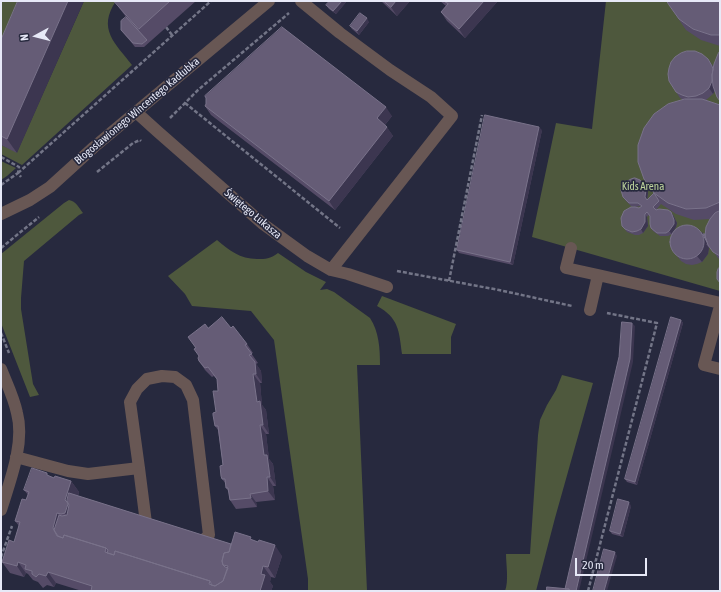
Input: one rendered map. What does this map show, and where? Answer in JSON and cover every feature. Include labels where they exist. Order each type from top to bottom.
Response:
[{"type":"street","name":"Błogosławionego Wincentego Kadłubka","points":[[1,214],[26,203],[46,190],[94,147],[269,1]]},
{"type":"street","points":[[302,2],[340,33],[390,70],[431,97],[452,116],[331,270]]},
{"type":"street","name":"Świętego Łukasza","points":[[136,112],[263,224],[307,256],[331,270],[387,287]]},
{"type":"street","points":[[571,248],[566,268],[720,303]]},
{"type":"street","points":[[590,310],[598,275]]},
{"type":"street","points":[[720,306],[704,365],[720,369]]},
{"type":"street","points":[[1,369],[17,413],[19,433],[16,457],[1,510]]},
{"type":"street","points":[[158,541],[147,531],[130,402],[137,389],[147,379],[162,376],[175,377],[186,384],[193,400],[209,535],[197,546],[182,547]]},
{"type":"street","points":[[16,457],[68,471],[88,474],[138,468]]},
{"type":"path","points":[[1,185],[18,174],[211,1]]},
{"type":"path","points":[[96,172],[132,143],[157,131],[198,90],[302,2]]},
{"type":"path","points":[[166,27],[172,35]]},
{"type":"path","points":[[185,103],[355,240]]},
{"type":"path","points":[[449,281],[482,115]]},
{"type":"path","points":[[140,140],[147,143]]},
{"type":"path","points":[[1,157],[19,167],[18,174]]},
{"type":"path","points":[[1,248],[41,216]]},
{"type":"path","points":[[390,270],[499,290],[657,323],[588,591]]},
{"type":"green space","points":[[1,1],[23,1],[6,42],[1,36]]},
{"type":"green space","points":[[84,1],[116,1],[108,20],[108,28],[114,42],[132,65],[22,165],[1,154],[1,145],[17,152]]},
{"type":"green space","name":"Kids Arena","points":[[606,1],[720,1],[720,291],[532,237],[556,123],[592,129]]},
{"type":"green space","points":[[1,161],[16,168],[1,180]]},
{"type":"green space","points":[[69,200],[75,203],[83,213],[24,261],[21,309],[33,384],[39,395],[30,397],[1,323],[1,254]]},
{"type":"green space","points":[[217,240],[240,256],[251,259],[270,258],[278,253],[306,272],[326,282],[320,290],[327,289],[334,292],[370,318],[373,323],[380,352],[380,365],[357,365],[367,591],[308,591],[308,579],[274,340],[251,311],[192,306],[185,294],[168,276]]},
{"type":"green space","points":[[382,296],[456,324],[451,337],[451,354],[402,354],[399,332],[394,320],[390,315],[377,306]]},
{"type":"green space","points":[[562,375],[593,383],[536,591],[505,591],[507,578],[506,554],[530,554],[540,420]]},
{"type":"building","points":[[18,1],[68,1],[7,139],[1,136],[1,40]]},
{"type":"building","points":[[114,1],[170,1],[139,29]]},
{"type":"building","points":[[330,1],[342,1],[333,11],[326,5]]},
{"type":"building","points":[[384,1],[396,1],[391,7]]},
{"type":"building","points":[[444,1],[484,1],[459,29],[441,12],[448,4]]},
{"type":"building","points":[[667,1],[720,1],[720,35],[711,35],[693,29],[679,19]]},
{"type":"building","points":[[360,13],[367,18],[357,31],[350,26]]},
{"type":"building","points":[[126,17],[147,40],[142,44],[133,43],[121,30],[121,21]]},
{"type":"building","points":[[282,27],[386,107],[377,118],[387,127],[329,201],[205,106],[205,96]]},
{"type":"building","points":[[687,51],[695,51],[702,54],[708,59],[713,69],[712,81],[709,88],[696,96],[688,97],[676,92],[669,81],[668,74],[671,62],[675,57]]},
{"type":"building","points":[[720,51],[720,101],[713,86],[712,75],[714,64]]},
{"type":"building","points":[[685,99],[702,99],[720,105],[720,202],[706,208],[686,209],[668,203],[654,193],[644,179],[638,162],[638,145],[644,128],[654,114],[668,104]]},
{"type":"building","points":[[485,115],[539,127],[510,262],[457,250]]},
{"type":"building","points":[[635,178],[640,180],[645,186],[645,197],[647,200],[654,193],[659,201],[653,207],[656,210],[668,210],[671,212],[674,224],[666,233],[657,233],[651,228],[650,216],[647,212],[645,214],[645,222],[641,229],[632,232],[622,226],[621,218],[624,211],[631,207],[639,208],[642,206],[638,203],[629,203],[623,197],[621,190],[624,183]]},
{"type":"building","points":[[720,211],[720,256],[713,252],[708,245],[705,236],[706,227],[710,219],[715,213]]},
{"type":"building","points":[[687,225],[693,226],[699,230],[703,236],[703,248],[699,254],[693,258],[687,259],[681,258],[675,254],[671,248],[670,242],[671,236],[675,230],[681,226]]},
{"type":"building","points":[[720,267],[720,283],[717,279],[717,272]]},
{"type":"building","points":[[222,317],[231,328],[233,326],[247,344],[245,345],[252,354],[249,355],[255,362],[256,374],[253,374],[257,402],[260,401],[263,425],[260,425],[264,455],[267,455],[270,477],[267,477],[268,491],[250,494],[251,498],[230,500],[225,479],[222,479],[221,476],[220,466],[223,465],[218,426],[215,426],[213,415],[213,413],[216,412],[213,391],[218,391],[217,379],[208,367],[205,368],[199,361],[199,356],[194,349],[196,348],[188,337],[205,324],[208,328]]},
{"type":"building","points":[[671,317],[681,320],[635,482],[625,479]]},
{"type":"building","points":[[622,322],[632,323],[630,359],[576,591],[570,591],[569,589],[565,589],[619,357]]},
{"type":"building","points":[[32,468],[47,473],[47,475],[54,478],[55,476],[71,481],[65,500],[68,504],[65,513],[57,513],[53,528],[57,536],[63,538],[64,535],[106,548],[105,552],[114,555],[115,551],[210,581],[209,584],[215,586],[223,581],[228,566],[223,565],[222,561],[224,553],[229,552],[235,532],[251,537],[250,539],[258,542],[259,540],[275,545],[268,567],[263,566],[261,574],[265,575],[260,591],[91,591],[92,586],[48,572],[46,576],[39,574],[36,577],[32,574],[32,571],[25,569],[26,565],[18,562],[17,566],[2,562],[9,540],[14,542],[20,522],[15,521],[22,499],[26,500],[29,492],[24,490]]},
{"type":"building","points":[[69,493],[231,544],[229,552],[224,553],[222,561],[223,565],[228,568],[223,581],[215,586],[211,585],[210,581],[115,551],[114,555],[107,553],[108,550],[106,548],[64,535],[63,538],[58,536],[54,530],[59,515],[67,515],[69,505],[67,501]]},
{"type":"building","points":[[618,499],[629,502],[620,534],[610,531]]},
{"type":"building","points":[[604,549],[615,552],[604,591],[593,591]]},
{"type":"building","points":[[547,587],[569,589],[569,591],[547,591]]}]
